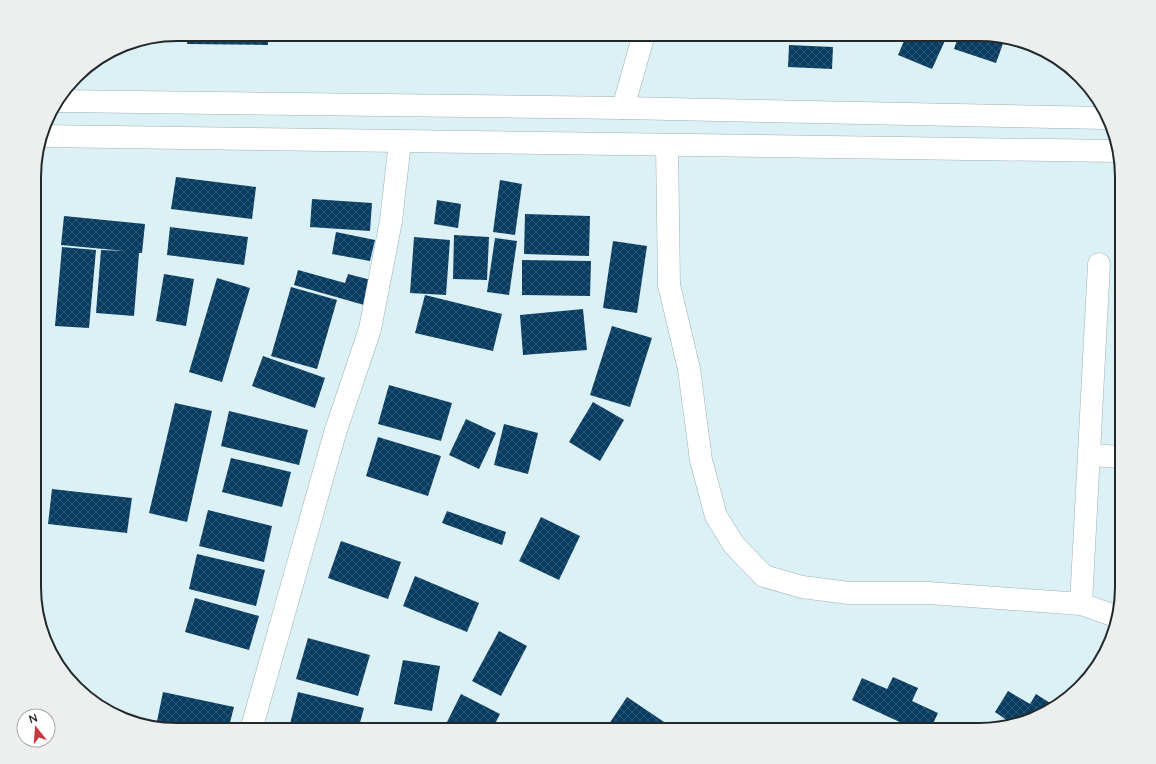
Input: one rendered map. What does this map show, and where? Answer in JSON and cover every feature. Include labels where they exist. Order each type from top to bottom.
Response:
[{"type":"main road","points":[[623,108],[642,41]]},
{"type":"main road","points":[[65,101],[623,108],[1101,118]]},
{"type":"main road","points":[[47,136],[1112,151]]},
{"type":"main road","points":[[253,723],[334,433],[370,329],[391,222],[400,142]]},
{"type":"main road","points":[[667,145],[669,286],[689,369],[701,460],[716,516],[734,545],[764,576],[802,587],[849,594],[928,592],[1081,604],[1112,615]]},
{"type":"main road","points":[[1081,604],[1099,264]]},
{"type":"main road","points":[[1089,455],[1115,457]]},
{"type":"building","points":[[187,41],[268,41],[268,45],[187,44]]},
{"type":"building","points":[[904,41],[945,41],[932,69],[898,55]]},
{"type":"building","points":[[957,41],[979,41],[1003,44],[996,63],[954,49]]},
{"type":"building","points":[[789,45],[833,47],[832,69],[788,67]]},
{"type":"building","points":[[176,177],[256,187],[252,219],[171,209]]},
{"type":"building","points":[[500,180],[522,184],[515,235],[493,232]]},
{"type":"building","points":[[312,199],[372,203],[370,231],[310,227]]},
{"type":"building","points":[[437,200],[461,204],[458,228],[434,224]]},
{"type":"building","points":[[525,214],[590,216],[589,256],[524,254]]},
{"type":"building","points":[[64,216],[145,224],[142,253],[139,253],[134,316],[96,313],[101,250],[125,251],[61,245]]},
{"type":"building","points":[[170,227],[248,237],[244,265],[167,255]]},
{"type":"building","points":[[336,232],[375,240],[370,261],[332,254]]},
{"type":"building","points":[[454,235],[489,237],[487,280],[453,279]]},
{"type":"building","points":[[414,237],[450,240],[446,295],[410,293]]},
{"type":"building","points":[[495,238],[517,241],[509,295],[487,292]]},
{"type":"building","points":[[613,241],[647,246],[637,313],[603,308]]},
{"type":"building","points":[[62,247],[96,250],[89,328],[55,326]]},
{"type":"building","points":[[522,260],[591,261],[590,296],[522,295]]},
{"type":"building","points":[[298,270],[345,283],[348,274],[371,280],[364,305],[294,285]]},
{"type":"building","points":[[164,274],[194,279],[186,326],[156,321]]},
{"type":"building","points":[[217,278],[250,288],[222,382],[189,372]]},
{"type":"building","points":[[291,287],[337,300],[317,369],[271,356]]},
{"type":"building","points":[[425,295],[502,314],[493,351],[415,333]]},
{"type":"building","points":[[583,309],[587,350],[523,355],[520,315]]},
{"type":"building","points":[[612,326],[652,338],[630,407],[590,395]]},
{"type":"building","points":[[263,356],[325,378],[315,408],[252,386]]},
{"type":"building","points":[[389,385],[452,403],[441,441],[378,424]]},
{"type":"building","points":[[593,402],[624,420],[600,461],[569,442]]},
{"type":"building","points":[[175,403],[212,411],[187,522],[149,513]]},
{"type":"building","points":[[229,411],[308,430],[299,465],[221,446]]},
{"type":"building","points":[[466,419],[496,433],[479,469],[449,455]]},
{"type":"building","points":[[504,424],[538,433],[528,474],[494,465]]},
{"type":"building","points":[[378,437],[441,456],[428,496],[366,476]]},
{"type":"building","points":[[231,458],[291,472],[282,507],[222,492]]},
{"type":"building","points":[[52,489],[132,498],[127,533],[48,524]]},
{"type":"building","points":[[208,510],[272,526],[264,562],[199,546]]},
{"type":"building","points":[[447,511],[506,532],[502,545],[442,523]]},
{"type":"building","points":[[541,517],[580,536],[559,580],[519,561]]},
{"type":"building","points":[[341,541],[401,562],[388,599],[328,578]]},
{"type":"building","points":[[197,554],[265,570],[256,606],[189,589]]},
{"type":"building","points":[[415,576],[479,603],[467,632],[403,606]]},
{"type":"building","points":[[195,598],[259,616],[249,650],[185,632]]},
{"type":"building","points":[[499,631],[527,646],[501,696],[472,681]]},
{"type":"building","points":[[308,638],[370,655],[358,696],[296,679]]},
{"type":"building","points":[[403,660],[440,666],[432,711],[394,704]]},
{"type":"building","points":[[893,677],[918,688],[912,701],[938,713],[933,723],[902,723],[852,700],[862,678],[887,689]]},
{"type":"building","points":[[1008,691],[1030,704],[1036,694],[1050,703],[1031,713],[1006,720],[995,712]]},
{"type":"building","points":[[163,692],[234,707],[230,723],[168,723],[157,721]]},
{"type":"building","points":[[298,692],[364,708],[360,723],[290,723]]},
{"type":"building","points":[[461,694],[500,714],[496,723],[447,722]]},
{"type":"building","points":[[627,697],[666,723],[610,723]]}]
